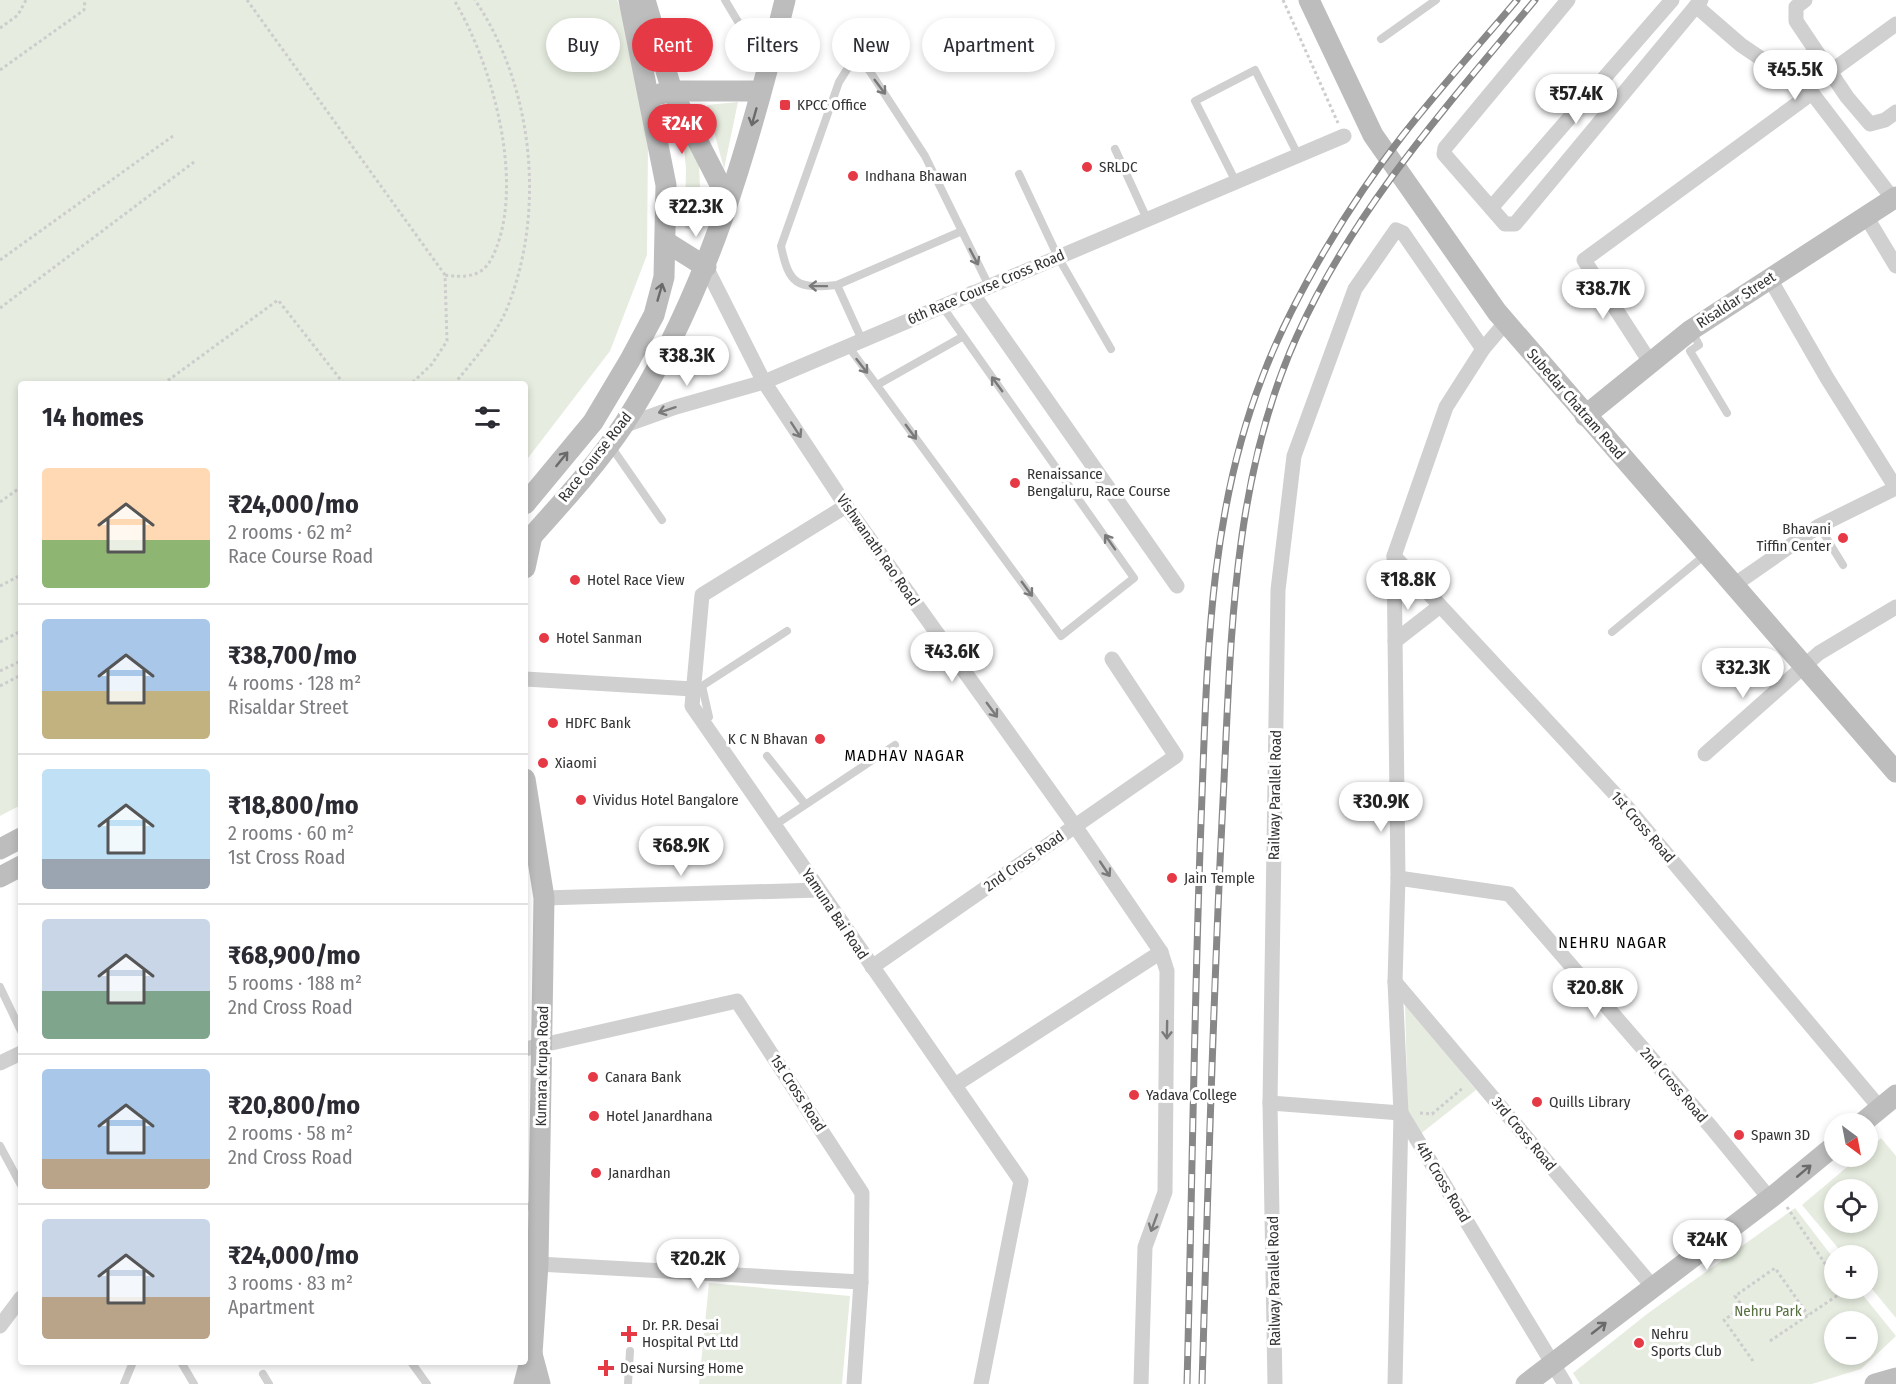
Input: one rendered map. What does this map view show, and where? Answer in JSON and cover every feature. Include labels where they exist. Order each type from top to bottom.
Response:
[{"type":"main road","name":"Race Course Road","points":[[528,500],[593,422],[654,315],[664,277],[666,184],[629,0]]},
{"type":"main road","points":[[645,0],[672,91],[728,201]]},
{"type":"main road","name":"Race Course Road","points":[[781,18],[785,0]]},
{"type":"main road","name":"Subedar Chatram Road","points":[[1309,0],[1373,135],[1506,322],[1803,668],[1896,772]]},
{"type":"main road","name":"Race Course Road","points":[[529,540],[623,426],[677,332],[706,267],[766,72]]},
{"type":"main road","points":[[649,97],[672,91],[761,91]]},
{"type":"main road","name":"Risaldar Street","points":[[1585,416],[1691,330],[1867,218],[1894,198]]},
{"type":"main road","points":[[666,242],[706,267]]},
{"type":"main road","name":"Kumara Krupa Road","points":[[524,1384],[532,1354],[535,1264],[532,1205],[534,1046],[544,898],[528,808]]},
{"type":"main road","points":[[0,849],[18,840]]},
{"type":"main road","points":[[0,877],[18,868]]},
{"type":"main road","points":[[1874,1113],[1888,1101]]},
{"type":"main road","points":[[1526,1384],[1773,1196],[1824,1154]]},
{"type":"main road","name":"Kumara Krupa Road","points":[[532,1354],[540,1384]]},
{"type":"main road","points":[[1875,1384],[1896,1377]]},
{"type":"street","points":[[1568,0],[1446,148],[1444,154],[1505,224],[1515,224],[1699,3],[1741,45],[1812,93],[1894,198]]},
{"type":"street","points":[[1491,208],[1671,0]]},
{"type":"street","points":[[1805,0],[1796,7],[1796,21],[1847,97],[1870,124],[1885,120],[1896,112]]},
{"type":"street","points":[[1830,72],[1896,24]]},
{"type":"street","points":[[1650,362],[1584,260],[1812,93]]},
{"type":"street","points":[[1827,112],[1847,97]]},
{"type":"street","name":"6th Race Course Cross Road","points":[[623,426],[666,410],[764,382],[1344,136]]},
{"type":"street","points":[[1867,218],[1896,266]]},
{"type":"street","name":"Railway Parallel Road","points":[[1275,1384],[1270,1102],[1278,590],[1294,456],[1355,289],[1396,230],[1403,232],[1483,349]]},
{"type":"street","name":"Vishwanath Rao Road","points":[[706,267],[764,382],[846,506],[1075,826],[1161,952],[1167,972],[1165,1192],[1145,1247],[1141,1384]]},
{"type":"street","points":[[1734,585],[1819,526],[1896,488],[1827,378],[1770,279]]},
{"type":"street","points":[[972,293],[1177,586]]},
{"type":"street","points":[[1395,1384],[1401,1113],[1395,982],[1398,878],[1395,556],[1446,407],[1483,349],[1506,322]]},
{"type":"street","name":"Yamuna Bai Road","points":[[846,506],[702,596],[692,706],[1021,1181],[981,1384]]},
{"type":"street","name":"1st Cross Road","points":[[1395,556],[1627,807],[1888,1101]]},
{"type":"street","points":[[1395,641],[1440,606]]},
{"type":"street","points":[[1705,754],[1819,653],[1896,607]]},
{"type":"street","name":"2nd Cross Road","points":[[872,967],[1176,756],[1112,659]]},
{"type":"street","points":[[528,679],[693,689]]},
{"type":"street","name":"2nd Cross Road","points":[[1398,878],[1509,894],[1773,1196]]},
{"type":"street","points":[[544,898],[819,890]]},
{"type":"street","points":[[955,1085],[1161,952]]},
{"type":"street","name":"3rd Cross Road","points":[[1395,982],[1653,1287]]},
{"type":"street","name":"1st Cross Road","points":[[534,1046],[737,1001],[862,1193],[861,1282],[854,1384]]},
{"type":"street","points":[[0,1063],[18,1054]]},
{"type":"street","points":[[1270,1102],[1401,1113]]},
{"type":"street","name":"4th Cross Road","points":[[1401,1113],[1565,1384]]},
{"type":"street","points":[[535,1264],[861,1282]]},
{"type":"street","points":[[0,1326],[18,1302]]},
{"type":"street","points":[[1875,1384],[1896,1366]]},
{"type":"lane","points":[[725,0],[736,18]]},
{"type":"lane","points":[[1382,39],[1436,0]]},
{"type":"lane","points":[[962,231],[837,285],[816,287],[799,284],[786,269],[781,246],[839,82],[851,63],[861,64],[869,70],[925,156],[962,231],[989,286]]},
{"type":"lane","points":[[1236,182],[1195,101],[1255,70],[1298,155]]},
{"type":"lane","points":[[1115,149],[1147,219]]},
{"type":"lane","points":[[1019,174],[1058,257],[1111,349]]},
{"type":"lane","points":[[837,285],[855,343],[877,385],[1061,636],[1134,578],[942,306]]},
{"type":"lane","points":[[1691,330],[1699,345],[1690,351],[1726,413]]},
{"type":"lane","points":[[877,385],[962,337]]},
{"type":"lane","points":[[609,444],[662,520]]},
{"type":"lane","points":[[1819,526],[1843,565]]},
{"type":"lane","points":[[1612,632],[1706,554]]},
{"type":"lane","points":[[703,721],[709,717],[702,686],[788,631]]},
{"type":"lane","points":[[775,825],[895,745]]},
{"type":"lane","points":[[767,756],[805,804]]},
{"type":"lane","points":[[0,987],[18,1024]]},
{"type":"lane","points":[[0,1146],[18,1179]]},
{"type":"lane","points":[[628,1384],[630,1351]]},
{"type":"lane","points":[[124,1384],[132,1365]]},
{"type":"lane","points":[[183,1365],[194,1384]]},
{"type":"lane","points":[[413,1365],[427,1384]]},
{"type":"lane","points":[[263,1374],[270,1384]]},
{"type":"path","points":[[0,28],[18,15],[26,0]]},
{"type":"path","points":[[0,70],[84,10],[85,0]]},
{"type":"path","points":[[247,0],[445,275],[447,341],[432,364],[414,381]]},
{"type":"path","points":[[445,275],[472,276],[487,268],[493,260],[503,227],[507,185],[501,137],[489,82],[471,31],[454,0]]},
{"type":"path","points":[[456,381],[480,352],[508,307],[527,233],[530,175],[524,118],[509,68],[487,18],[475,0]]},
{"type":"path","points":[[1283,0],[1344,136]]},
{"type":"path","points":[[0,260],[173,136]]},
{"type":"path","points":[[0,308],[194,162]]},
{"type":"path","points":[[167,381],[278,300],[342,381]]},
{"type":"path","points":[[0,502],[18,489]]},
{"type":"path","points":[[0,586],[18,576]]},
{"type":"path","points":[[0,642],[18,633]]},
{"type":"path","points":[[0,671],[18,662]]},
{"type":"path","points":[[0,686],[18,677]]},
{"type":"path","points":[[1401,1113],[1432,1114],[1465,1086]]},
{"type":"path","points":[[1773,1196],[1824,1264]]},
{"type":"path","points":[[1753,1361],[1724,1320],[1743,1307],[1735,1296],[1775,1268],[1808,1315]]},
{"type":"path","points":[[1770,1341],[1832,1299]]},
{"type":"green space","points":[[0,0],[617,0],[632,39],[632,72],[638,72],[648,147],[647,255],[610,351],[528,458],[528,381],[18,381],[18,807],[0,816]]},
{"type":"green space","points":[[738,102],[724,169],[707,105]]},
{"type":"green space","points":[[681,120],[699,164],[700,188],[692,226],[689,229],[685,228],[686,168]]},
{"type":"green space","points":[[1405,1003],[1476,1090],[1419,1135],[1408,1119]]},
{"type":"green space","points":[[1881,1138],[1896,1156],[1896,1318],[1878,1296],[1878,1245],[1836,1245],[1826,1233],[1878,1233],[1878,1179],[1833,1179],[1847,1167],[1878,1167],[1878,1141]]},
{"type":"green space","points":[[1824,1186],[1824,1231],[1802,1205]]},
{"type":"green space","name":"Nehru Park","points":[[1795,1208],[1824,1246],[1824,1299],[1866,1299],[1876,1311],[1824,1311],[1824,1365],[1865,1365],[1861,1369],[1812,1384],[1580,1384],[1573,1373],[1647,1314]]},
{"type":"green space","points":[[709,1283],[850,1296],[842,1384],[699,1384]]},
{"type":"green space","name":"Nehru Park","points":[[1878,1314],[1896,1336],[1878,1353]]},
{"type":"railway","points":[[1187,1384],[1205,709],[1213,597],[1230,486],[1244,431],[1274,348],[1324,252],[1383,161],[1517,0]]},
{"type":"railway","points":[[1202,1384],[1219,874],[1229,683],[1238,564],[1259,448],[1275,391],[1297,336],[1320,289],[1346,245],[1404,160],[1535,0]]},
{"type":"place","name":"KPCC Office","points":[[785,105]]},
{"type":"place","name":"SRLDC","points":[[1087,167]]},
{"type":"place","name":"Indhana Bhawan","points":[[853,176]]},
{"type":"place","name":"Renaissance Bengaluru, Race Course","points":[[1015,483]]},
{"type":"place","name":"Bhavani Tiffin Center","points":[[1843,538]]},
{"type":"place","name":"Hotel Race View","points":[[575,580]]},
{"type":"place","name":"Hotel Sanman","points":[[544,638]]},
{"type":"place","name":"HDFC Bank","points":[[553,723]]},
{"type":"place","name":"K C N Bhavan","points":[[820,739]]},
{"type":"place","name":"Xiaomi","points":[[543,763]]},
{"type":"place","name":"Vividus Hotel Bangalore","points":[[581,800]]},
{"type":"place","name":"Jain Temple","points":[[1172,878]]},
{"type":"place","name":"Canara Bank","points":[[593,1077]]},
{"type":"place","name":"Yadava College","points":[[1134,1095]]},
{"type":"place","name":"Quills Library","points":[[1537,1102]]},
{"type":"place","name":"Hotel Janardhana","points":[[594,1116]]},
{"type":"place","name":"Spawn 3D","points":[[1739,1135]]},
{"type":"place","name":"Janardhan","points":[[596,1173]]},
{"type":"place","name":"Dr. P.R. Desai Hospital Pvt Ltd","points":[[629,1334]]},
{"type":"place","name":"Nehru Sports Club","points":[[1639,1343]]},
{"type":"place","name":"Desai Nursing Home","points":[[606,1368]]},
{"type":"district","name":"MADHAV NAGAR","points":[[905,755]]},
{"type":"district","name":"NEHRU NAGAR","points":[[1613,942]]}]
